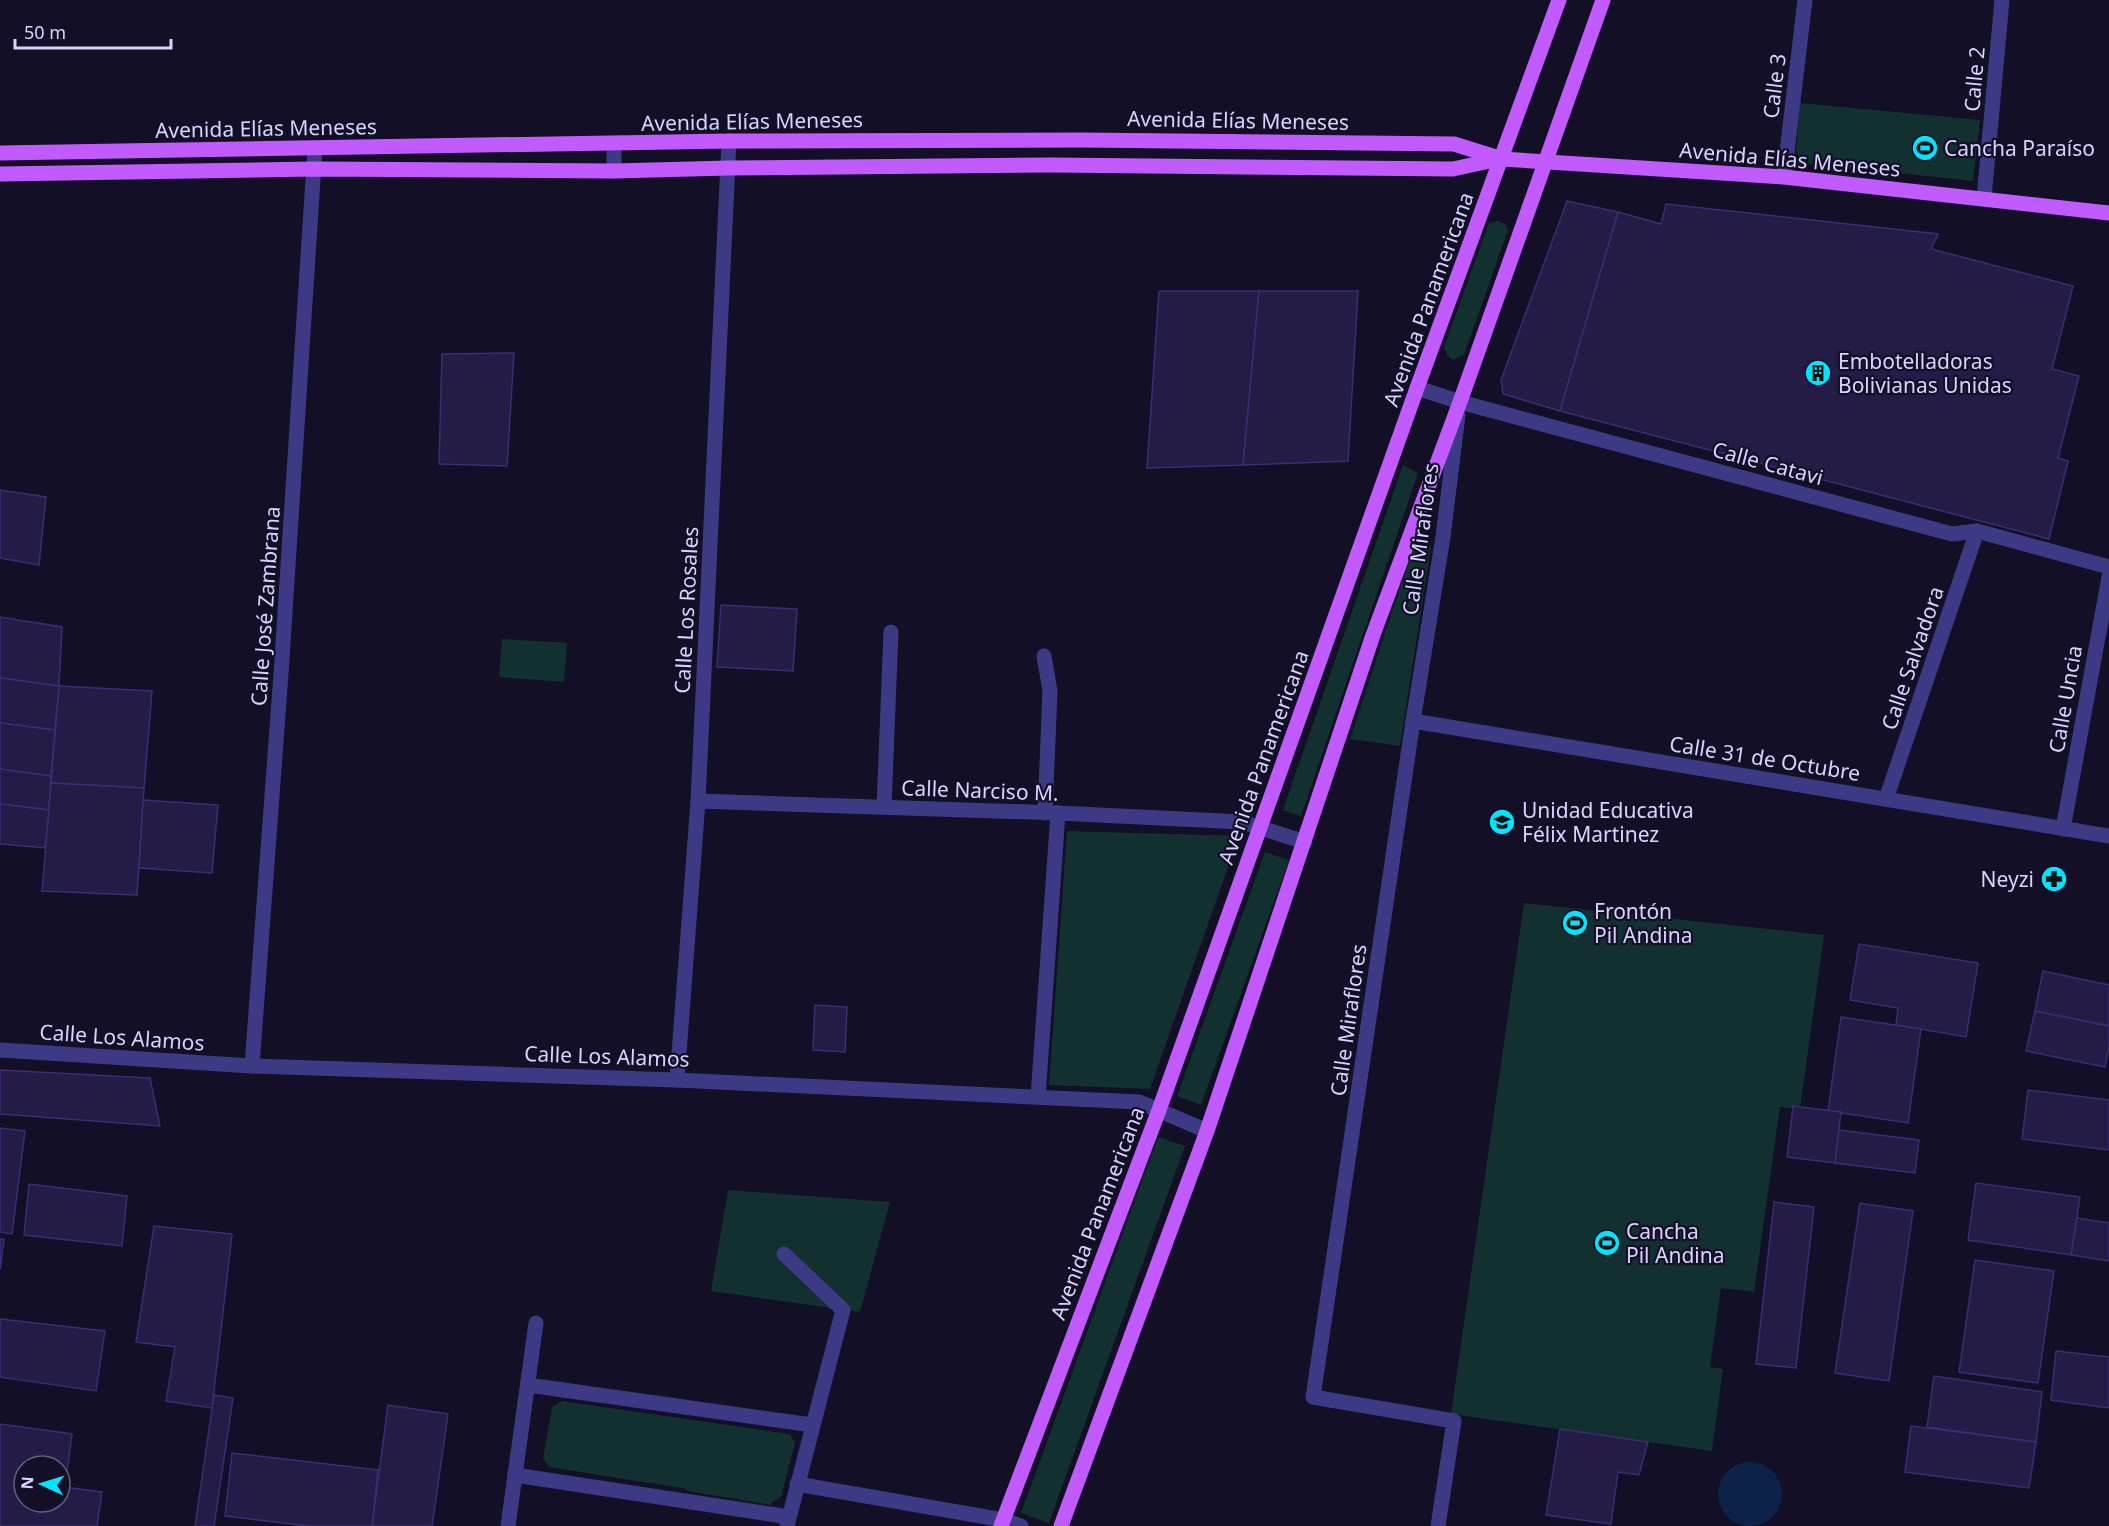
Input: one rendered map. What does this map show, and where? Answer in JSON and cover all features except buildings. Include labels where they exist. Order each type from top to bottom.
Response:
[{"type":"main road","name":"Avenida Panamericana","points":[[1002,1523],[1159,1110],[1417,388],[1559,0]]},
{"type":"main road","points":[[1061,1526],[1206,1131],[1373,635],[1460,402],[1603,0]]},
{"type":"main road","name":"Avenida Elías Meneses","points":[[0,153],[614,145],[729,141],[1081,140],[1454,144],[1502,159]]},
{"type":"main road","name":"Avenida Elías Meneses","points":[[0,174],[314,169],[614,171],[1052,165],[1453,169],[1502,159],[1784,177],[2109,213]]},
{"type":"street","name":"Calle 3","points":[[1784,177],[1805,0]]},
{"type":"street","name":"Calle 2","points":[[1984,198],[2002,0]]},
{"type":"street","name":"Calle Los Rosales","points":[[677,1080],[698,801],[729,141]]},
{"type":"street","points":[[614,145],[614,171]]},
{"type":"street","name":"Calle José Zambrana","points":[[252,1065],[281,674],[315,148]]},
{"type":"street","name":"Calle Catavi","points":[[1417,388],[1460,402],[1952,534],[1977,531],[2109,567]]},
{"type":"street","name":"Calle Miraflores","points":[[1438,1526],[1454,1421],[1313,1397],[1413,721],[1443,537],[1460,402]]},
{"type":"street","name":"Calle Salvadora","points":[[1886,799],[1977,531]]},
{"type":"street","name":"Calle Uncia","points":[[2062,829],[2109,578]]},
{"type":"street","points":[[884,807],[891,632]]},
{"type":"street","points":[[1038,1097],[1052,813],[1050,691],[1044,656]]},
{"type":"street","name":"Calle 31 de Octubre","points":[[1413,721],[2109,837]]},
{"type":"street","name":"Calle Narciso M.","points":[[698,801],[1242,822],[1305,842]]},
{"type":"street","name":"Calle Los Alamos","points":[[0,1050],[252,1065],[677,1080],[1139,1102],[1206,1131]]},
{"type":"street","points":[[515,1475],[788,1522],[843,1310],[784,1254]]},
{"type":"street","points":[[508,1526],[536,1323]]},
{"type":"street","points":[[528,1385],[812,1425]]},
{"type":"street","points":[[797,1484],[1021,1526]]},
{"type":"green space","points":[[1800,103],[1980,120],[1973,181],[1802,163],[1796,151]]},
{"type":"green space","points":[[1498,221],[1505,224],[1508,230],[1464,355],[1453,360],[1447,355],[1444,347],[1489,223]]},
{"type":"green space","points":[[1403,465],[1418,473],[1301,816],[1283,810]]},
{"type":"green space","points":[[1415,543],[1431,547],[1400,746],[1350,739]]},
{"type":"green space","points":[[502,639],[567,643],[564,682],[499,677]]},
{"type":"green space","points":[[1067,831],[1239,836],[1150,1089],[1049,1085]]},
{"type":"green space","points":[[1265,852],[1289,860],[1201,1105],[1177,1096]]},
{"type":"green space","points":[[1524,903],[1824,935],[1800,1109],[1780,1107],[1754,1292],[1721,1288],[1710,1367],[1723,1369],[1712,1451],[1451,1414]]},
{"type":"green space","points":[[1158,1137],[1185,1146],[1049,1523],[1021,1513]]},
{"type":"green space","points":[[728,1190],[890,1202],[860,1312],[711,1291]]},
{"type":"green space","points":[[562,1401],[790,1434],[795,1443],[781,1497],[772,1502],[772,1505],[549,1467],[543,1459],[552,1407]]},
{"type":"water","points":[[1750,1462],[1768,1468],[1776,1476],[1782,1494],[1776,1512],[1768,1520],[1750,1526],[1732,1520],[1724,1512],[1718,1494],[1724,1476],[1732,1468]]},
{"type":"place","name":"Cancha Paraíso","points":[[1925,148]]},
{"type":"place","name":"Embotelladoras Bolivianas Unidas","points":[[1818,373]]},
{"type":"place","name":"Unidad Educativa Félix Martinez","points":[[1502,822]]},
{"type":"place","name":"Neyzi","points":[[2054,879]]},
{"type":"place","name":"Frontón Pil Andina","points":[[1575,923]]},
{"type":"place","name":"Cancha Pil Andina","points":[[1607,1243]]}]
